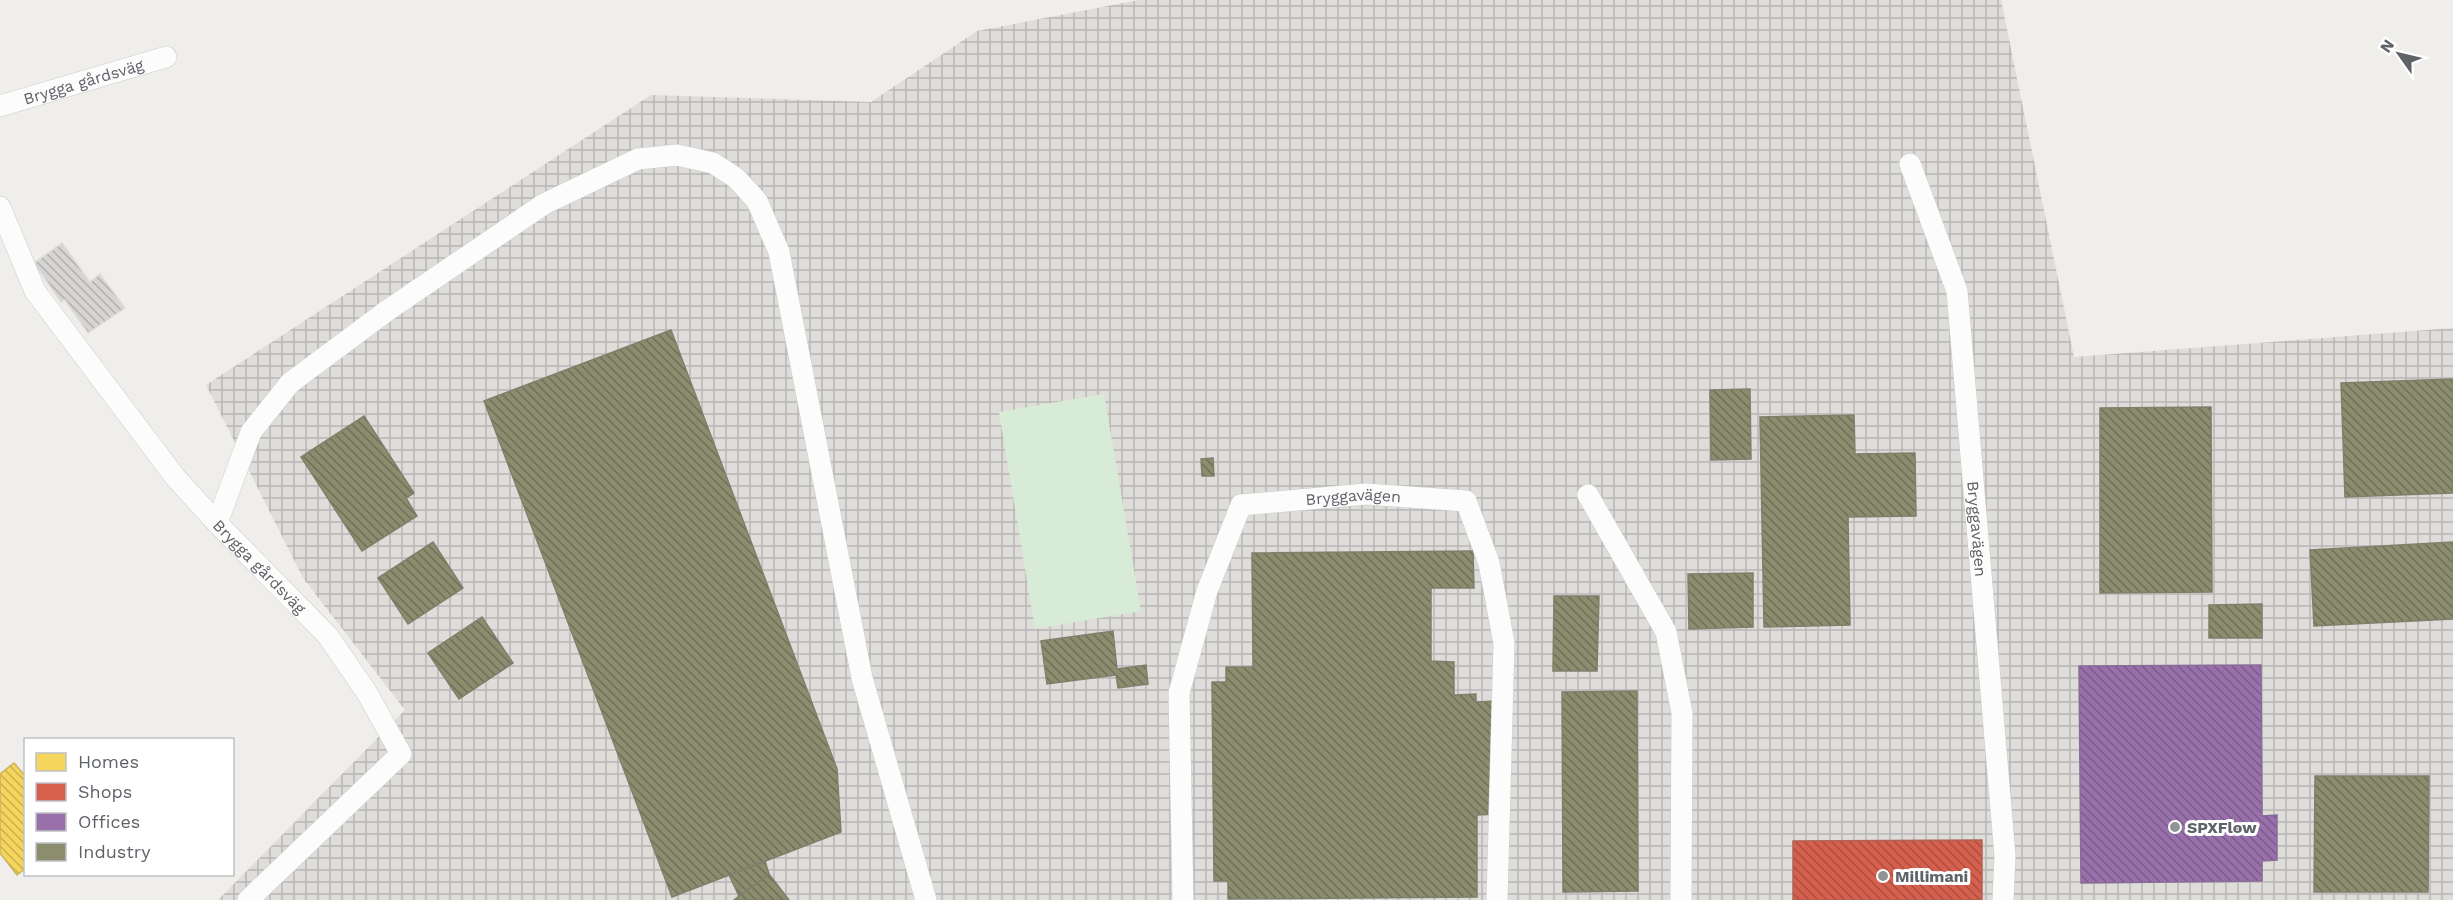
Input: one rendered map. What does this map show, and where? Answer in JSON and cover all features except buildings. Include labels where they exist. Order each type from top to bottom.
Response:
[{"type":"lane","name":"Brygga gårdsväg","points":[[0,106],[166,57]]},
{"type":"lane","points":[[217,523],[250,432],[290,383],[388,310],[544,204],[638,159],[678,155],[712,163],[736,178],[757,201],[779,252],[862,678],[926,900]]},
{"type":"lane","name":"Bryggavägen","points":[[1910,164],[1957,291],[2005,856],[2003,900]]},
{"type":"lane","name":"Brygga gårdsväg","points":[[0,207],[35,291],[175,477],[328,636],[367,693],[401,754],[248,900]]},
{"type":"lane","name":"Bryggavägen","points":[[1183,900],[1179,693],[1208,591],[1241,505],[1366,494],[1466,501],[1489,563],[1504,643],[1497,900]]},
{"type":"lane","points":[[1588,495],[1666,632],[1682,713],[1680,900]]},
{"type":"shaded area","points":[[1139,0],[2001,0],[2074,357],[2453,328],[2453,900],[218,900],[405,710],[303,578],[206,385],[651,95],[871,102],[977,31]]},
{"type":"green space","points":[[1104,394],[1141,611],[1035,629],[999,412]]},
{"type":"place","name":"SPXFlow","points":[[2175,827]]},
{"type":"place","name":"Millimani","points":[[1883,876]]}]
